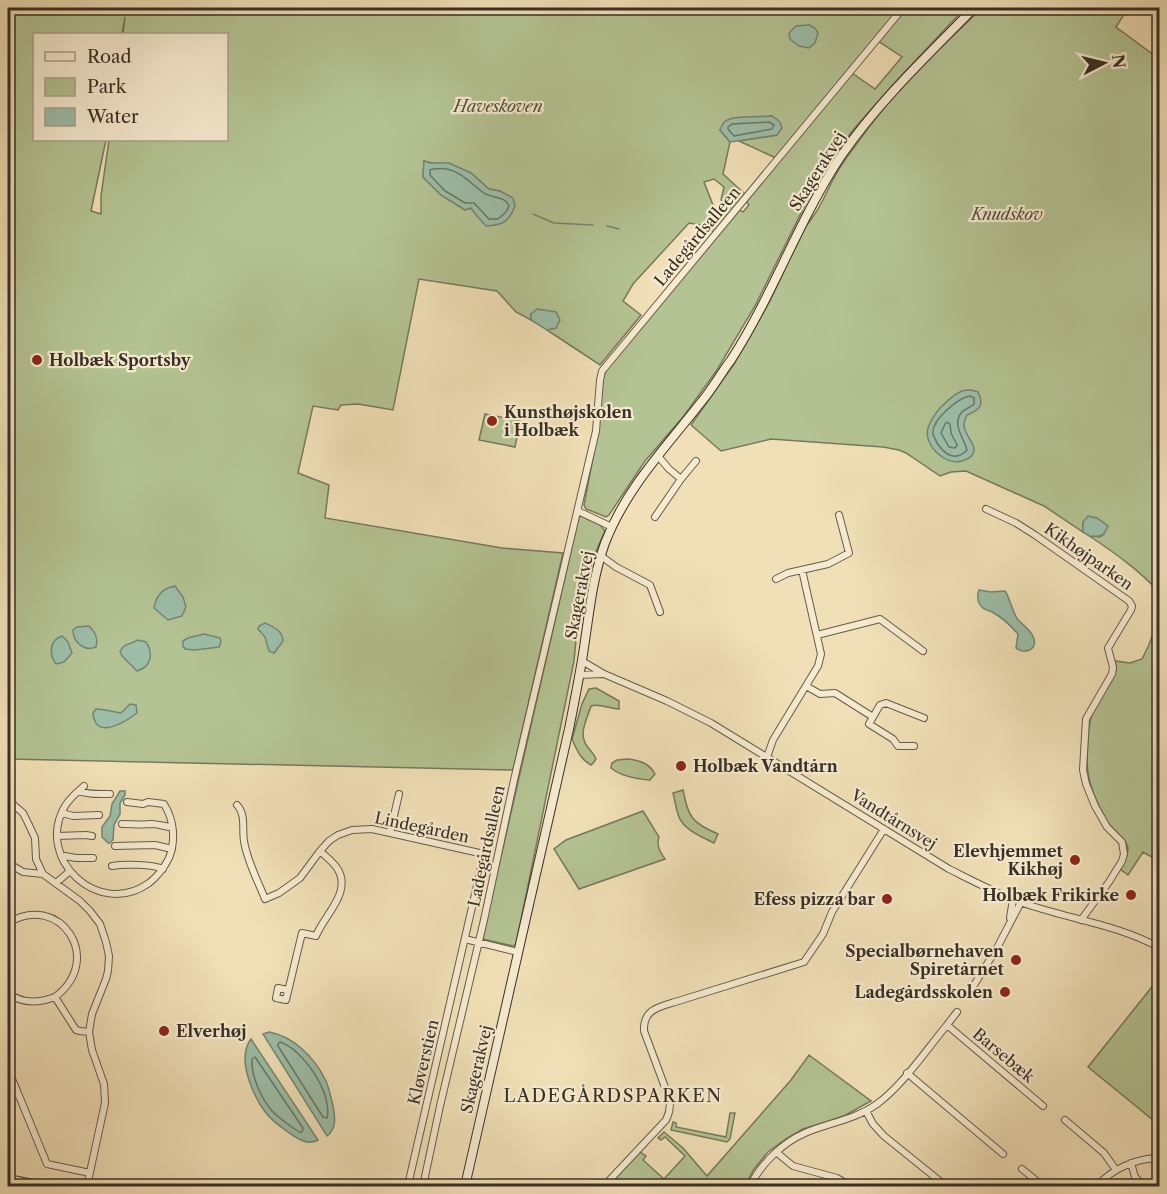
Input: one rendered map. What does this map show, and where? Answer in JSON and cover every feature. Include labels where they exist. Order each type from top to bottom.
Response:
[{"type":"street","name":"Ladegårdsalleen","points":[[423,1186],[514,780],[596,431],[602,371],[903,8]]},
{"type":"street","name":"Skagerakvej","points":[[465,1186],[569,729],[582,661],[591,593],[612,527],[629,496],[655,459],[704,399],[731,358],[758,314],[802,224],[842,156],[886,99],[974,8]]},
{"type":"street","points":[[655,459],[681,478]]},
{"type":"street","points":[[655,517],[681,478],[696,461]]},
{"type":"street","name":"Kikhøjparken","points":[[986,509],[1035,535],[1131,603],[1131,610],[1108,648],[1113,667],[1112,674],[1086,718],[1083,770],[1086,784],[1101,820],[1122,842],[1124,854],[1109,882],[1081,920]]},
{"type":"street","points":[[578,511],[612,527]]},
{"type":"street","points":[[776,579],[788,573],[828,564],[849,553],[839,515]]},
{"type":"street","points":[[601,556],[616,567],[650,585],[660,612]]},
{"type":"street","points":[[598,566],[616,567]]},
{"type":"street","points":[[767,757],[773,740],[821,658],[802,570]]},
{"type":"street","points":[[817,635],[880,619],[923,651]]},
{"type":"street","name":"Vandtårnsvej","points":[[582,661],[604,674],[711,723],[949,869],[1021,902],[1133,936],[1160,948]]},
{"type":"street","name":"Vandtårnsvej","points":[[579,675],[604,674]]},
{"type":"street","points":[[806,686],[820,694],[834,693],[873,717]]},
{"type":"street","points":[[914,746],[898,746],[893,739],[869,724],[880,705],[886,703],[924,718]]},
{"type":"street","points":[[761,753],[773,740]]},
{"type":"street","points":[[110,794],[90,795],[82,788],[71,798],[62,813],[57,836],[62,857],[70,871],[90,888],[101,892],[115,894],[140,888],[155,878],[163,869],[171,849],[172,827],[164,804],[127,802]]},
{"type":"street","points":[[390,832],[399,794]]},
{"type":"street","points":[[8,800],[23,813],[28,823],[35,838],[36,858],[43,874]]},
{"type":"street","name":"Kløverstien","points":[[412,1186],[408,1185],[496,802]]},
{"type":"street","name":"Lindegården","points":[[237,805],[242,809],[244,843],[265,899],[296,882],[329,841],[352,830],[372,829],[390,832],[484,854]]},
{"type":"street","points":[[62,813],[73,816],[99,815]]},
{"type":"street","points":[[122,824],[153,824],[172,827]]},
{"type":"street","points":[[604,1186],[666,1120],[670,1110],[671,1104],[644,1031],[644,1024],[649,1014],[656,1008],[804,962],[823,934],[832,912],[884,830]]},
{"type":"street","points":[[57,836],[92,836]]},
{"type":"street","points":[[115,846],[155,845],[171,849]]},
{"type":"street","points":[[288,990],[302,933],[316,936],[340,893],[342,880],[338,870],[320,851]]},
{"type":"street","points":[[62,857],[93,858]]},
{"type":"street","points":[[28,873],[36,858]]},
{"type":"street","points":[[8,863],[21,871],[43,874],[80,901],[100,924],[106,942],[109,956],[108,971],[92,1014],[89,1032],[105,1094],[101,1126],[87,1185],[100,1186]]},
{"type":"street","points":[[112,866],[151,865],[163,869]]},
{"type":"street","points":[[56,883],[70,871]]},
{"type":"street","points":[[1008,925],[1013,899]]},
{"type":"street","points":[[971,990],[997,948],[1021,902]]},
{"type":"street","name":"Kikhøjparken","points":[[1089,922],[1093,906]]},
{"type":"street","points":[[8,923],[16,918],[30,915],[44,916],[57,921],[73,939],[77,956],[76,970],[70,982],[56,997],[31,1002],[13,997],[8,993]]},
{"type":"street","points":[[465,939],[518,952]]},
{"type":"street","points":[[56,997],[76,1030],[89,1032]]},
{"type":"street","points":[[750,1186],[762,1167],[776,1152],[794,1139],[866,1111],[885,1097],[957,1012]]},
{"type":"street","name":"Barsebæk","points":[[947,1025],[1043,1106]]},
{"type":"street","points":[[8,1069],[47,1164],[90,1173]]},
{"type":"street","points":[[907,1073],[1003,1154]]},
{"type":"street","points":[[866,1111],[873,1124],[884,1136],[946,1186]]},
{"type":"street","points":[[1065,1119],[1104,1153],[1116,1170]]},
{"type":"street","points":[[776,1152],[793,1166],[837,1178],[850,1186]]},
{"type":"street","points":[[1097,1186],[1116,1170],[1131,1163],[1160,1158]]},
{"type":"street","points":[[1131,1163],[1135,1177],[1144,1186]]},
{"type":"street","points":[[1022,1169],[1043,1186]]},
{"type":"street","points":[[8,1179],[43,1186]]},
{"type":"green space","name":"Haveskoven","points":[[8,8],[900,8],[776,158],[739,141],[777,135],[779,122],[772,116],[730,119],[720,130],[730,142],[723,174],[746,195],[714,233],[706,226],[689,223],[633,284],[623,301],[641,315],[600,365],[547,330],[556,328],[531,314],[531,320],[516,312],[497,291],[419,279],[393,410],[358,404],[341,405],[338,410],[313,406],[298,473],[329,485],[325,518],[502,548],[563,553],[513,770],[8,759]],"holes":[[[424,161],[471,173],[489,189],[500,191],[477,216],[471,208],[465,210],[441,195],[423,177]],[[714,179],[724,187],[721,200],[724,203],[715,210],[704,182]]]},
{"type":"green space","points":[[907,8],[965,8],[853,130],[814,187],[755,306],[717,370],[683,417],[645,461],[609,515],[606,517],[586,509],[584,505],[598,432],[602,380],[608,367],[733,217],[740,210],[743,212],[749,205],[746,201],[852,73],[875,89],[902,57],[878,41]]},
{"type":"green space","name":"Knudskov","points":[[982,8],[1128,8],[1116,27],[1159,59],[1159,592],[1135,569],[1091,537],[1100,537],[1104,534],[1083,522],[1083,532],[1044,506],[966,471],[951,472],[940,476],[906,453],[883,447],[771,439],[721,451],[691,425],[734,364],[770,301],[805,227],[818,209],[846,159],[901,89]]},
{"type":"green space","points":[[485,414],[520,421],[515,447],[479,440]]},
{"type":"green space","points":[[579,516],[600,525],[605,531],[583,594],[574,661],[516,944],[513,946],[482,939]]},
{"type":"green space","points":[[1159,602],[1159,861],[1143,852],[1128,875],[1120,869],[1128,852],[1128,846],[1106,820],[1091,785],[1087,767],[1088,734],[1092,714],[1115,674],[1115,661],[1130,663],[1142,659],[1154,632]]},
{"type":"green space","points":[[596,688],[619,701],[619,709],[591,706],[583,737],[596,759],[591,765],[581,757],[572,739],[589,689]]},
{"type":"green space","points":[[627,759],[643,763],[655,774],[650,780],[640,779],[611,768],[612,763],[617,760]]},
{"type":"green space","points":[[683,790],[689,813],[702,826],[718,834],[714,843],[694,833],[681,822],[673,793]]},
{"type":"green space","points":[[643,811],[659,837],[659,848],[665,859],[579,889],[554,849],[566,840]]},
{"type":"green space","points":[[1159,978],[1159,1125],[1088,1067]]},
{"type":"green space","points":[[809,1055],[871,1101],[844,1116],[803,1129],[786,1139],[768,1152],[754,1169],[745,1186],[608,1186],[640,1152],[646,1156],[643,1160],[664,1179],[685,1156],[665,1137],[661,1140],[658,1138],[664,1132],[683,1148],[707,1176],[791,1080]]},
{"type":"green space","points":[[730,1113],[735,1113],[730,1139],[727,1142],[671,1130],[673,1122],[676,1123],[676,1127],[726,1137]]},
{"type":"water","points":[[809,25],[818,33],[815,43],[809,48],[799,46],[790,39],[789,33],[796,26]]},
{"type":"water","points":[[772,116],[780,122],[782,128],[777,135],[730,142],[720,130],[728,120],[739,117]]},
{"type":"water","points":[[424,161],[449,163],[471,173],[489,189],[500,191],[513,198],[515,206],[510,216],[497,225],[486,226],[471,208],[465,210],[441,195],[423,177]]},
{"type":"water","points":[[537,309],[556,312],[560,320],[556,328],[547,330],[531,320],[531,314]]},
{"type":"water","points":[[971,390],[978,392],[981,401],[980,407],[967,415],[964,421],[964,427],[974,450],[968,458],[955,462],[942,457],[932,447],[927,435],[928,428],[947,401],[959,392]]},
{"type":"water","points":[[1088,516],[1097,518],[1108,526],[1102,535],[1091,537],[1083,532],[1083,522]]},
{"type":"water","points":[[175,586],[183,597],[186,607],[182,616],[168,620],[154,608],[160,593]]},
{"type":"water","points":[[979,590],[1005,591],[1017,618],[1033,636],[1034,643],[1031,649],[1022,651],[1016,648],[1018,634],[1003,619],[981,606],[978,599]]},
{"type":"water","points":[[265,623],[277,629],[282,637],[283,641],[274,653],[269,651],[265,637],[258,629]]},
{"type":"water","points":[[89,626],[97,638],[96,647],[92,648],[80,645],[73,634],[73,630],[77,627]]},
{"type":"water","points":[[204,634],[220,638],[219,647],[185,649],[183,641]]},
{"type":"water","points":[[62,636],[68,642],[72,653],[64,662],[56,664],[52,656],[52,648],[55,641]]},
{"type":"water","points":[[138,640],[146,642],[150,651],[150,660],[137,671],[120,651],[124,646]]},
{"type":"water","points":[[130,704],[136,705],[137,713],[125,721],[105,728],[99,726],[95,721],[93,713],[96,709],[121,713]]},
{"type":"water","points":[[120,791],[125,791],[125,795],[120,803],[120,814],[114,825],[113,840],[108,843],[102,837],[102,827],[110,816],[112,804]]},
{"type":"water","points":[[269,1032],[286,1038],[302,1049],[325,1079],[335,1118],[334,1126],[327,1136],[263,1034]]},
{"type":"water","points":[[251,1039],[318,1140],[306,1142],[295,1137],[268,1116],[261,1106],[246,1067],[245,1057]]},
{"type":"waterway","points":[[533,214],[554,223],[593,225]]},
{"type":"waterway","points":[[607,226],[619,229]]},
{"type":"place","name":"Holbæk Sportsby","points":[[37,360]]},
{"type":"place","name":"Kunsthøjskolen i Holbæk","points":[[492,421]]},
{"type":"place","name":"Holbæk Vandtårn","points":[[681,766]]},
{"type":"place","name":"Elevhjemmet Kikhøj","points":[[1075,860]]},
{"type":"place","name":"Holbæk Frikirke","points":[[1131,895]]},
{"type":"place","name":"Efess pizza bar","points":[[887,899]]},
{"type":"place","name":"Specialbørnehaven Spiretårnet","points":[[1016,960]]},
{"type":"place","name":"Ladegårdsskolen","points":[[1005,992]]},
{"type":"place","name":"Elverhøj","points":[[164,1031]]},
{"type":"district","name":"LADEGÅRDSPARKEN","points":[[613,1096]]}]
